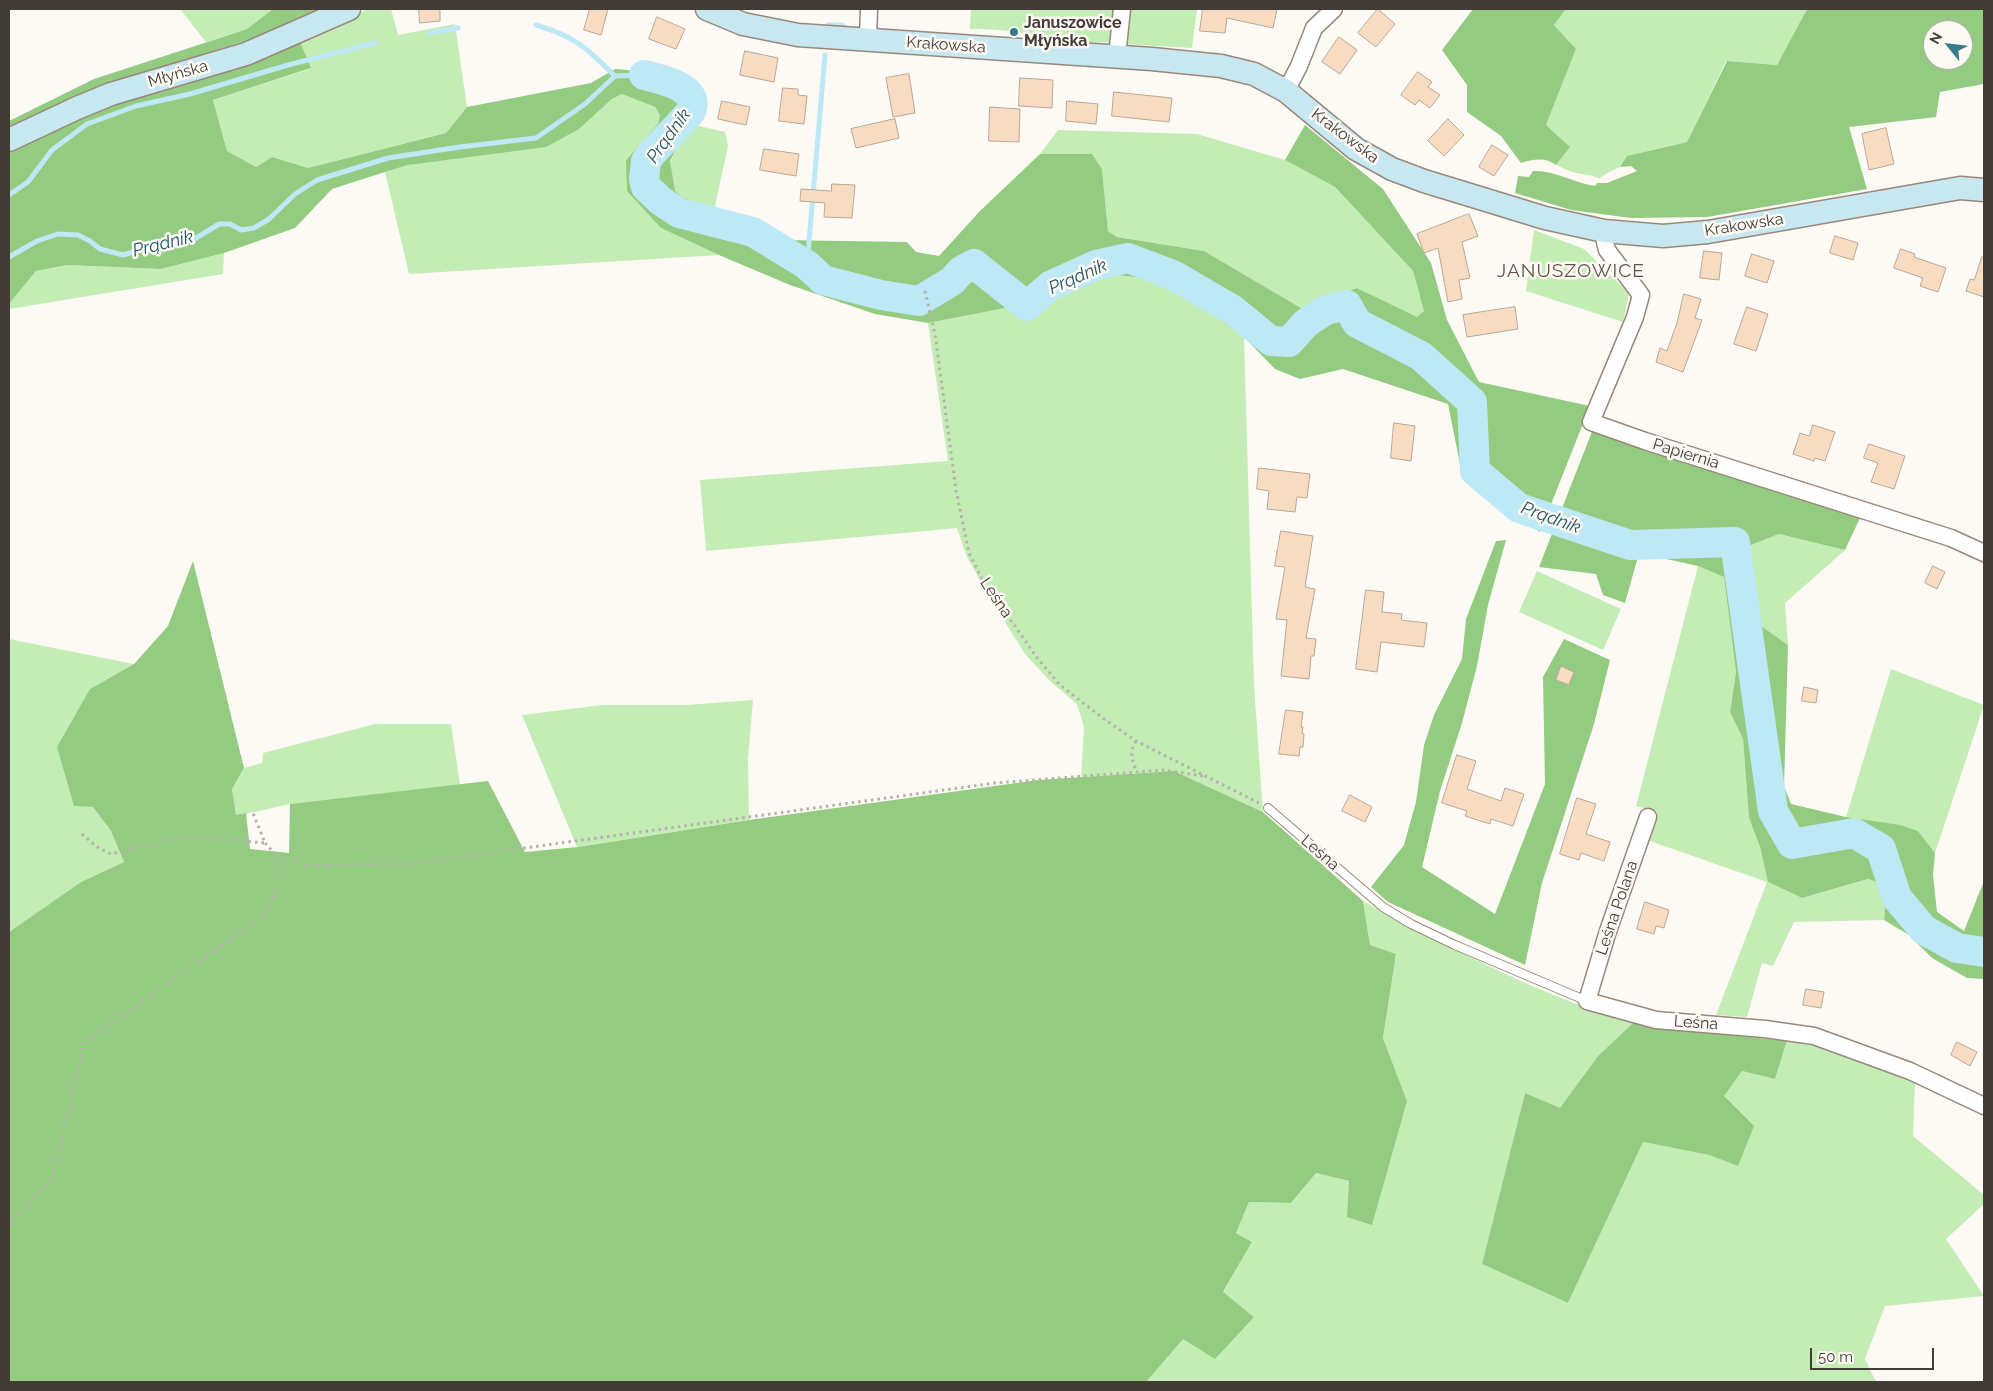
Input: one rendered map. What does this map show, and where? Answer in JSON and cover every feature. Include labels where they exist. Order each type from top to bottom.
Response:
[{"type":"main road","name":"Młyńska","points":[[9,140],[111,94],[246,54],[349,9]]},
{"type":"main road","name":"Krakowska","points":[[707,9],[743,24],[814,36],[1117,56],[1230,67],[1259,76],[1286,91],[1356,149],[1396,171],[1551,219],[1604,231],[1663,236],[1708,232],[1960,188],[1984,190]]},
{"type":"street","points":[[868,9],[868,40]]},
{"type":"street","points":[[1117,56],[1122,9]]},
{"type":"street","points":[[1286,91],[1299,66],[1314,28],[1334,9]]},
{"type":"street","name":"Papiernia","points":[[1604,231],[1607,250],[1641,295],[1635,318],[1591,422],[1645,441],[1951,538],[1984,553]]},
{"type":"street","name":"Leśna Polana","points":[[1587,1001],[1608,931],[1648,816]]},
{"type":"street","name":"Leśna","points":[[1587,1001],[1656,1020],[1765,1029],[1814,1036],[1910,1071],[1984,1106]]},
{"type":"lane","name":"Leśna","points":[[1268,808],[1390,912],[1455,945],[1587,1001]]},
{"type":"path","name":"Leśna","points":[[925,291],[935,334],[956,490],[969,553],[982,579],[1032,651],[1060,685],[1136,741],[1268,808]]},
{"type":"path","points":[[1136,741],[1132,748],[1131,758],[1137,772]]},
{"type":"path","points":[[253,812],[265,843],[276,855],[307,866],[416,863],[995,783],[1163,770],[1203,776]]},
{"type":"path","points":[[82,834],[97,847],[111,854],[183,836],[265,843]]},
{"type":"path","points":[[9,1225],[52,1178],[84,1043],[263,916],[280,884],[276,855]]},
{"type":"green space","points":[[180,9],[273,9],[247,29],[206,42]]},
{"type":"green space","points":[[273,9],[324,9],[252,39],[97,87],[9,129],[9,121],[94,79],[247,29]]},
{"type":"green space","points":[[368,9],[391,9],[398,35],[455,24],[467,107],[446,133],[308,168],[272,157],[256,167],[227,151],[213,100],[310,69],[300,42]]},
{"type":"green space","points":[[971,9],[1117,9],[1114,43],[1083,42],[1024,33],[970,29]]},
{"type":"green space","points":[[1128,9],[1197,9],[1192,48],[1123,44]]},
{"type":"green space","points":[[1473,9],[1566,9],[1554,25],[1576,49],[1546,125],[1570,147],[1556,165],[1552,162],[1539,160],[1521,163],[1501,136],[1467,112],[1467,85],[1442,50]]},
{"type":"green space","points":[[1566,9],[1807,9],[1777,65],[1726,61],[1687,142],[1627,156],[1620,167],[1599,179],[1572,172],[1556,165],[1569,147],[1546,125],[1576,49],[1554,25]]},
{"type":"green space","points":[[1807,9],[1984,9],[1984,84],[1940,92],[1936,117],[1849,127],[1867,189],[1707,217],[1631,218],[1571,210],[1515,193],[1518,176],[1529,177],[1533,171],[1549,172],[1595,186],[1597,183],[1607,183],[1637,171],[1631,166],[1620,167],[1627,156],[1687,142],[1727,61],[1777,65]]},
{"type":"green space","points":[[300,42],[311,68],[213,100],[227,151],[256,167],[272,157],[308,168],[446,133],[467,107],[591,83],[615,69],[654,72],[690,85],[703,99],[670,161],[675,191],[682,197],[779,240],[907,242],[916,252],[939,256],[980,211],[1040,154],[1092,154],[1102,169],[1108,231],[1117,237],[1204,251],[1301,308],[1357,288],[1417,317],[1424,311],[1413,271],[1335,187],[1285,160],[1305,125],[1383,189],[1431,263],[1447,320],[1479,382],[1590,406],[1540,532],[1462,474],[1448,404],[1343,369],[1300,379],[1275,369],[1244,337],[1196,302],[1154,279],[1107,274],[1041,301],[928,323],[875,314],[790,285],[661,228],[627,191],[626,160],[658,124],[660,115],[655,107],[622,94],[612,99],[579,129],[546,147],[408,165],[385,172],[332,189],[295,228],[224,253],[161,269],[67,265],[36,271],[9,304],[9,150],[116,102]]},
{"type":"green space","points":[[622,94],[655,107],[660,115],[658,124],[626,160],[661,228],[719,255],[409,274],[385,172],[408,165],[579,129],[612,99]]},
{"type":"green space","points":[[690,124],[725,132],[728,146],[714,211],[682,197],[674,191],[670,162]]},
{"type":"green space","points":[[1058,130],[1197,134],[1285,160],[1335,187],[1413,271],[1424,311],[1417,318],[1357,288],[1301,308],[1204,251],[1117,237],[1108,231],[1102,169],[1040,154]]},
{"type":"green space","points":[[1534,230],[1584,249],[1629,293],[1623,322],[1526,291]]},
{"type":"green space","points":[[224,253],[223,274],[9,309],[9,304],[36,271],[67,265],[161,269]]},
{"type":"green space","points":[[1107,274],[1154,279],[1196,302],[1244,337],[1254,685],[1263,812],[1174,771],[1081,777],[1084,727],[1077,704],[1051,682],[1025,654],[966,555],[957,528],[706,551],[700,480],[948,461],[928,323],[1041,301]]},
{"type":"green space","points":[[1593,429],[1860,518],[1845,550],[1779,534],[1746,547],[1757,623],[1788,645],[1784,786],[1791,804],[1846,817],[1900,825],[1918,831],[1935,853],[1933,875],[1937,912],[1964,931],[1984,881],[1984,979],[1967,978],[1932,958],[1909,935],[1884,920],[1887,885],[1868,879],[1802,898],[1768,882],[1760,847],[1749,818],[1743,739],[1730,712],[1736,672],[1724,577],[1698,566],[1639,553],[1625,603],[1603,595],[1596,574],[1539,567]]},
{"type":"green space","points":[[1779,534],[1845,550],[1785,603],[1788,645],[1757,623],[1746,547]]},
{"type":"green space","points":[[1506,540],[1488,605],[1477,666],[1462,723],[1440,791],[1422,867],[1495,914],[1545,784],[1543,677],[1564,639],[1610,660],[1594,724],[1542,883],[1525,965],[1388,902],[1371,887],[1404,845],[1416,802],[1424,745],[1434,715],[1462,659],[1466,619],[1496,541]]},
{"type":"green space","points":[[193,561],[244,768],[232,789],[236,815],[246,813],[250,849],[289,853],[290,804],[488,781],[525,852],[578,847],[749,820],[1038,780],[1174,771],[1263,812],[1363,901],[1370,945],[1396,954],[1383,1038],[1407,1101],[1372,1225],[1347,1217],[1349,1181],[1316,1173],[1291,1203],[1249,1202],[1236,1233],[1252,1242],[1223,1292],[1254,1317],[1215,1359],[1183,1339],[1146,1382],[9,1382],[9,932],[81,882],[124,862],[111,831],[93,807],[74,806],[57,747],[90,689],[134,664],[168,626]]},
{"type":"green space","points":[[1698,566],[1724,577],[1736,672],[1730,712],[1743,739],[1749,818],[1760,847],[1768,882],[1802,898],[1869,879],[1888,885],[1884,920],[1794,922],[1773,966],[1762,963],[1747,1017],[1716,1015],[1767,882],[1647,840],[1657,812],[1636,806]]},
{"type":"green space","points":[[1537,571],[1621,609],[1603,650],[1519,612]]},
{"type":"green space","points":[[9,639],[134,664],[90,689],[93,807],[111,831],[124,862],[81,882],[9,932]]},
{"type":"green space","points":[[1891,669],[1984,705],[1935,853],[1918,831],[1846,817]]},
{"type":"green space","points":[[753,700],[748,759],[749,820],[577,847],[522,715],[602,705],[687,705]]},
{"type":"green space","points":[[375,724],[451,724],[460,785],[290,804],[236,816],[232,789],[244,768],[262,763],[263,753]]},
{"type":"green space","points":[[1363,901],[1523,982],[1579,1005],[1634,1022],[1598,1056],[1560,1109],[1525,1093],[1482,1264],[1568,1303],[1643,1142],[1709,1155],[1738,1166],[1723,1096],[1742,1071],[1775,1079],[1787,1041],[1839,1051],[1915,1082],[1913,1136],[1984,1195],[1984,1204],[1946,1239],[1984,1296],[1885,1306],[1865,1359],[1876,1382],[1146,1382],[1183,1338],[1254,1317],[1223,1293],[1252,1242],[1236,1233],[1249,1202],[1291,1203],[1316,1173],[1349,1181],[1407,1101],[1383,1038],[1396,954],[1370,945]]},
{"type":"green space","points":[[1634,1022],[1655,1027],[1787,1041],[1775,1079],[1742,1071],[1724,1096],[1754,1126],[1738,1166],[1709,1155],[1643,1142],[1568,1303],[1482,1264],[1525,1093],[1560,1108],[1598,1056]]},
{"type":"building","points":[[419,9],[440,9],[440,21],[420,23]]},
{"type":"building","points":[[590,9],[608,9],[601,35],[584,30]]},
{"type":"building","points":[[1203,9],[1277,9],[1273,28],[1227,18],[1225,33],[1200,31]]},
{"type":"building","points":[[1378,9],[1395,24],[1376,47],[1358,33]]},
{"type":"building","points":[[657,17],[685,29],[676,49],[649,39]]},
{"type":"building","points":[[1339,37],[1357,50],[1340,74],[1322,62]]},
{"type":"building","points":[[745,51],[778,58],[774,82],[740,75]]},
{"type":"building","points":[[1418,72],[1432,82],[1428,87],[1440,95],[1430,108],[1419,100],[1415,105],[1401,95]]},
{"type":"building","points":[[909,74],[915,113],[893,117],[886,78]]},
{"type":"building","points":[[1020,78],[1053,80],[1052,108],[1019,106]]},
{"type":"building","points":[[783,88],[798,89],[798,95],[807,96],[804,124],[779,121]]},
{"type":"building","points":[[1114,92],[1172,98],[1169,122],[1112,116]]},
{"type":"building","points":[[722,101],[750,107],[746,125],[718,119]]},
{"type":"building","points":[[1067,101],[1098,104],[1096,124],[1066,121]]},
{"type":"building","points":[[990,107],[1020,109],[1019,142],[989,141]]},
{"type":"building","points":[[895,119],[899,138],[856,148],[851,129]]},
{"type":"building","points":[[1448,119],[1464,135],[1444,156],[1428,141]]},
{"type":"building","points":[[1886,128],[1894,164],[1869,170],[1862,134]]},
{"type":"building","points":[[1492,145],[1508,155],[1494,176],[1479,167]]},
{"type":"building","points":[[764,149],[799,154],[796,176],[760,170]]},
{"type":"building","points":[[832,184],[855,185],[852,218],[824,217],[825,203],[800,201],[801,189],[831,191]]},
{"type":"building","points":[[1469,214],[1478,236],[1462,242],[1470,278],[1459,280],[1462,299],[1448,302],[1438,248],[1424,253],[1417,234]]},
{"type":"building","points":[[1835,236],[1858,243],[1853,260],[1830,253]]},
{"type":"building","points":[[1901,249],[1915,254],[1914,257],[1946,268],[1938,292],[1920,286],[1923,278],[1894,268]]},
{"type":"building","points":[[1704,251],[1722,253],[1719,280],[1700,278]]},
{"type":"building","points":[[1752,254],[1774,261],[1767,283],[1745,276]]},
{"type":"building","points":[[1982,257],[1984,257],[1984,297],[1966,291],[1970,279],[1974,280]]},
{"type":"building","points":[[1684,294],[1701,299],[1695,318],[1702,320],[1683,372],[1656,362],[1660,348],[1667,351],[1677,323]]},
{"type":"building","points":[[1515,307],[1518,329],[1467,337],[1463,315]]},
{"type":"building","points":[[1747,307],[1768,314],[1756,351],[1734,344]]},
{"type":"building","points":[[1394,423],[1415,426],[1411,461],[1391,458]]},
{"type":"building","points":[[1813,425],[1835,432],[1825,461],[1815,458],[1814,461],[1793,454],[1800,433],[1809,436]]},
{"type":"building","points":[[1869,444],[1905,456],[1894,489],[1871,482],[1878,463],[1864,458]]},
{"type":"building","points":[[1259,468],[1310,474],[1307,498],[1297,497],[1295,512],[1267,509],[1269,491],[1257,489]]},
{"type":"building","points":[[1281,531],[1313,536],[1305,587],[1315,589],[1306,638],[1316,639],[1314,656],[1311,656],[1309,679],[1281,676],[1287,620],[1276,619],[1285,567],[1275,566]]},
{"type":"building","points":[[1933,566],[1945,572],[1937,589],[1925,583]]},
{"type":"building","points":[[1366,590],[1384,592],[1382,612],[1402,614],[1401,620],[1427,623],[1424,647],[1381,642],[1377,672],[1356,669]]},
{"type":"building","points":[[1561,666],[1574,672],[1569,685],[1556,680]]},
{"type":"building","points":[[1804,687],[1818,690],[1816,703],[1802,701]]},
{"type":"building","points":[[1286,710],[1303,712],[1301,727],[1303,727],[1302,733],[1304,734],[1303,747],[1300,747],[1299,756],[1279,754]]},
{"type":"building","points":[[1457,755],[1476,761],[1467,789],[1501,801],[1505,788],[1524,794],[1513,826],[1491,819],[1490,824],[1465,816],[1467,811],[1442,803]]},
{"type":"building","points":[[1350,795],[1372,807],[1365,822],[1342,811]]},
{"type":"building","points":[[1577,798],[1596,804],[1586,834],[1610,842],[1604,861],[1581,853],[1579,860],[1560,854]]},
{"type":"building","points":[[1645,902],[1669,910],[1664,928],[1656,926],[1654,934],[1637,929]]},
{"type":"building","points":[[1806,989],[1824,992],[1821,1008],[1803,1005]]},
{"type":"building","points":[[1957,1042],[1977,1052],[1970,1066],[1951,1055]]},
{"type":"waterway","points":[[536,25],[549,29],[579,44],[615,76]]},
{"type":"waterway","points":[[828,25],[842,25]]},
{"type":"waterway","points":[[429,33],[458,28]]},
{"type":"waterway","points":[[9,195],[28,182],[52,150],[87,124],[136,106],[190,94],[288,65],[375,43]]},
{"type":"waterway","points":[[807,265],[825,55]]},
{"type":"waterway","name":"Prądnik","points":[[9,257],[37,241],[58,234],[78,235],[100,249],[123,255],[155,245],[174,245],[193,240],[219,224],[230,224],[241,230],[254,228],[269,219],[295,194],[317,180],[388,158],[536,138],[585,104],[615,76],[644,75]]},
{"type":"waterway","name":"Prądnik","points":[[644,75],[677,85],[685,90],[693,103],[688,115],[646,161],[644,179],[646,187],[661,201],[679,213],[753,232],[807,265],[823,280],[881,295],[919,301],[952,281],[961,271],[974,264],[1027,306],[1050,286],[1096,265],[1128,258],[1173,275],[1233,310],[1271,341],[1289,342],[1306,323],[1326,310],[1347,305],[1357,323],[1421,356],[1472,402],[1475,471],[1519,508],[1630,545],[1735,542],[1773,811],[1792,844],[1854,833],[1881,849],[1897,898],[1924,930],[1957,948],[1984,952]]},
{"type":"place","name":"Januszowice Młyńska","points":[[1014,32]]},
{"type":"district","name":"JANUSZOWICE","points":[[1571,271]]}]
